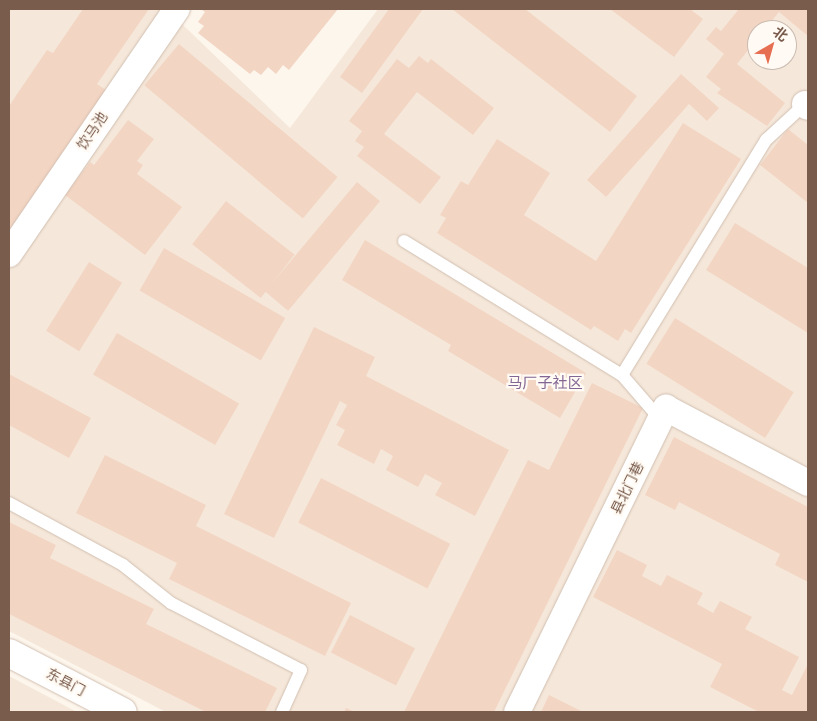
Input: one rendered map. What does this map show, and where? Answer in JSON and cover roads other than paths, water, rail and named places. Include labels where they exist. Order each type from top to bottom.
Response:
[{"type":"street","name":"饮马池","points":[[9,254],[177,9]]},
{"type":"street","points":[[660,419],[666,408],[808,483]]},
{"type":"street","name":"县北门巷","points":[[517,712],[660,419]]},
{"type":"street","name":"东县门","points":[[9,652],[123,712]]},
{"type":"lane","points":[[622,375],[766,140],[806,106]]},
{"type":"lane","points":[[404,241],[622,375],[660,419]]},
{"type":"lane","points":[[9,503],[123,565],[171,603],[302,670],[282,712]]},
{"type":"district","name":"马厂子社区","points":[[545,383]]}]
